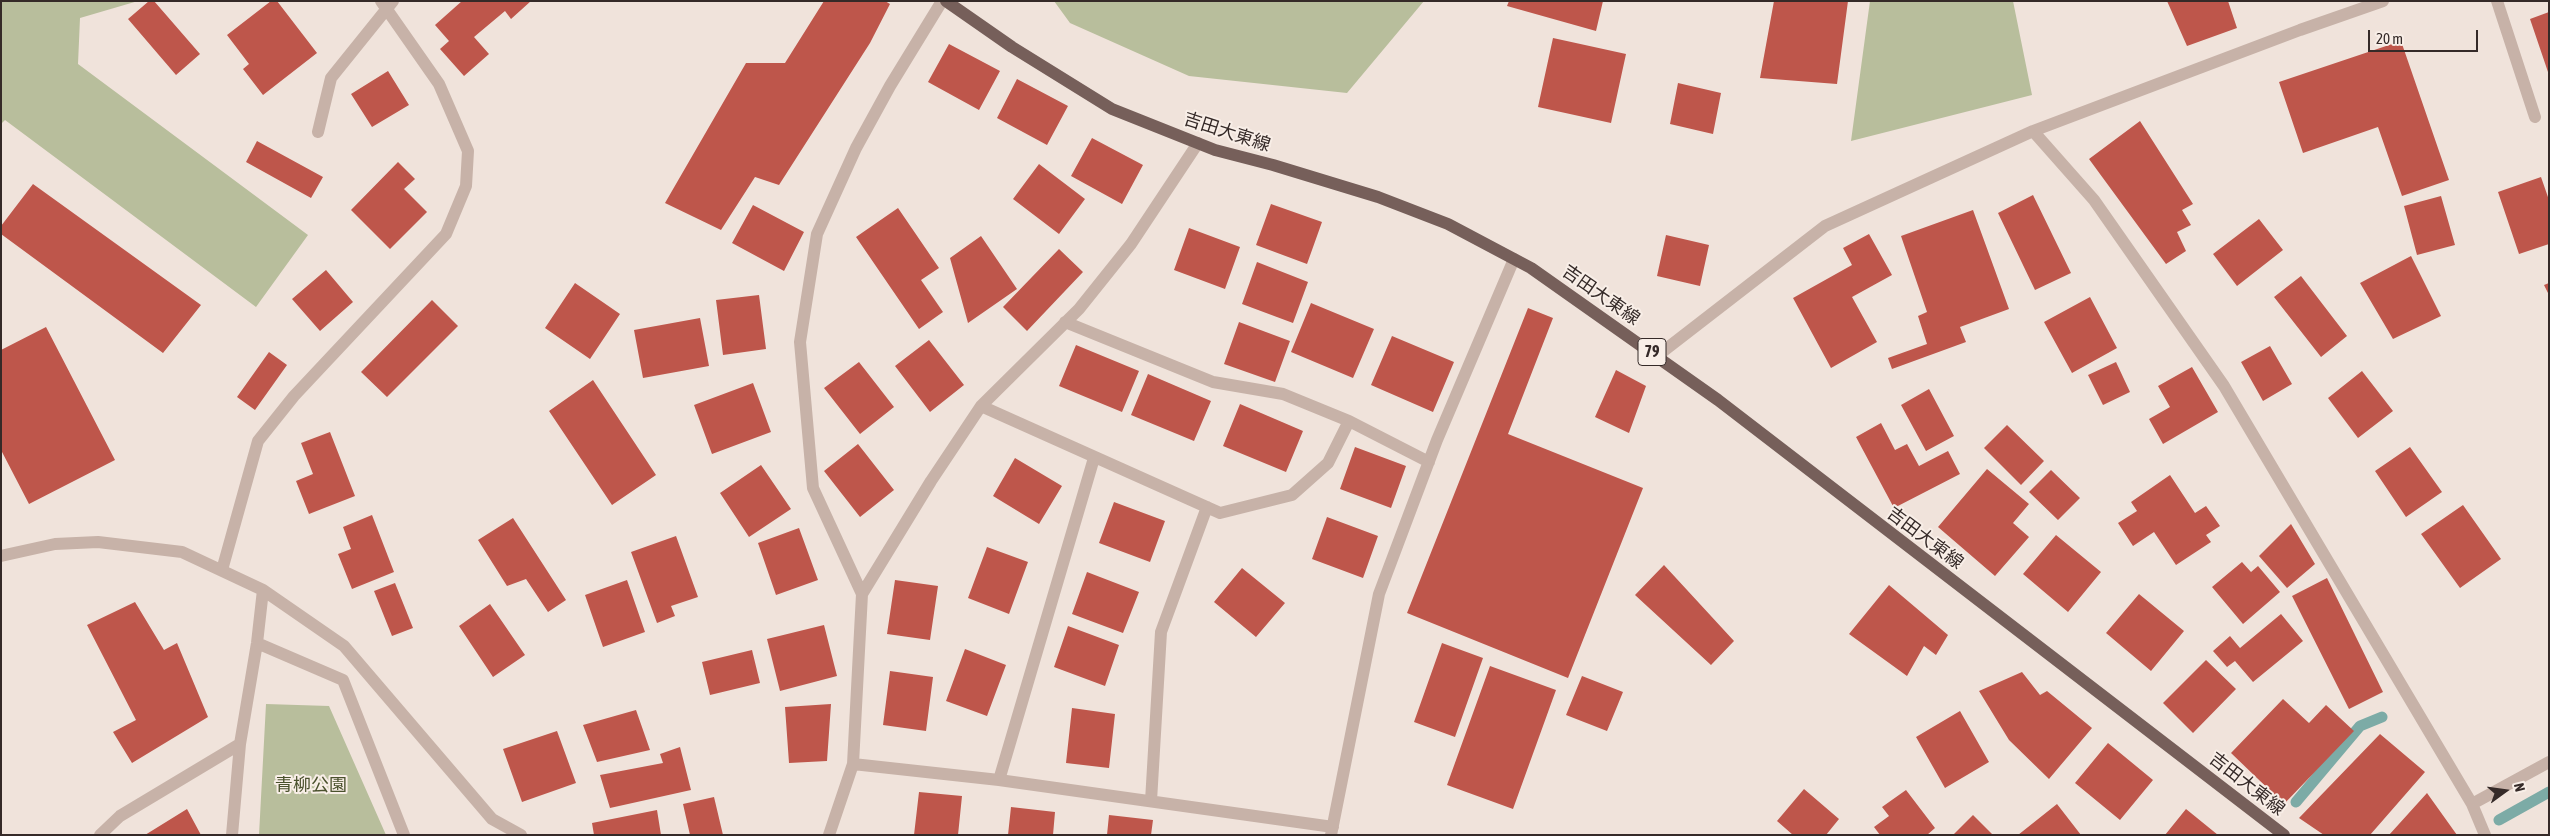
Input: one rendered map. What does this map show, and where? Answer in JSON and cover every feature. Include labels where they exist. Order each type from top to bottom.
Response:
[{"type":"main road","name":"吉田大東線","points":[[946,1],[1012,47],[1112,109],[1215,150],[1273,165],[1378,198],[1448,224],[1514,259],[1584,303],[1718,400],[2284,835]]},
{"type":"street","points":[[829,835],[853,764],[862,594],[813,488],[800,342],[817,234],[856,148],[890,86],[942,1]]},
{"type":"street","points":[[1657,356],[1825,226],[2033,131],[2300,30],[2383,1]]},
{"type":"street","points":[[2497,1],[2535,117]]},
{"type":"street","points":[[222,570],[258,441],[294,396],[446,234],[466,186],[468,151],[439,84],[387,4],[331,78],[318,132]]},
{"type":"street","points":[[2033,131],[2094,200],[2224,386],[2472,804],[2485,835]]},
{"type":"street","points":[[862,594],[931,481],[981,406],[1079,309],[1131,244],[1198,143]]},
{"type":"street","points":[[853,764],[999,780],[1151,801],[1332,831],[1379,594],[1429,462],[1514,259]]},
{"type":"street","points":[[1065,322],[1213,382],[1283,394],[1349,421],[1429,462]]},
{"type":"street","points":[[981,406],[1220,513],[1292,496],[1328,463],[1349,421]]},
{"type":"street","points":[[999,780],[1094,458]]},
{"type":"street","points":[[1151,801],[1161,632],[1207,507]]},
{"type":"street","points":[[1,556],[55,544],[98,542],[182,552],[263,590],[344,646],[492,819],[521,835]]},
{"type":"street","points":[[232,835],[240,744],[257,644],[263,590]]},
{"type":"street","points":[[257,644],[344,680],[404,835]]},
{"type":"street","points":[[100,835],[120,816],[240,744]]},
{"type":"street","points":[[2472,804],[2549,762]]},
{"type":"green space","points":[[1,1],[138,1],[80,18],[78,64],[308,235],[256,307],[5,120],[1,124]]},
{"type":"green space","points":[[1054,1],[1424,1],[1347,93],[1189,76],[1070,23]]},
{"type":"green space","points":[[1870,1],[2013,1],[2032,95],[1851,141]]},
{"type":"green space","name":"青柳公園","points":[[266,704],[329,706],[386,835],[259,835]]},
{"type":"building","points":[[149,1],[154,1],[200,54],[176,75],[128,19]]},
{"type":"building","points":[[271,1],[277,1],[317,53],[263,95],[243,69],[249,64],[227,35]]},
{"type":"building","points":[[462,1],[531,1],[511,19],[505,11],[474,37],[489,54],[464,76],[440,49],[449,41],[435,25]]},
{"type":"building","points":[[824,1],[885,1],[890,4],[870,43],[779,185],[755,177],[721,230],[665,203],[746,63],[785,63]]},
{"type":"building","points":[[1509,1],[1603,1],[1596,31],[1507,6]]},
{"type":"building","points":[[1774,1],[1848,1],[1837,84],[1760,78]]},
{"type":"building","points":[[2167,1],[2228,1],[2237,28],[2187,46]]},
{"type":"building","points":[[2549,12],[2549,72],[2548,72],[2530,19]]},
{"type":"building","points":[[1553,38],[1626,54],[1611,123],[1538,107]]},
{"type":"building","points":[[2401,41],[2449,180],[2402,196],[2378,127],[2303,153],[2279,82]]},
{"type":"building","points":[[949,44],[1000,71],[979,110],[928,82]]},
{"type":"building","points":[[388,71],[409,105],[372,127],[351,94]]},
{"type":"building","points":[[1017,79],[1068,106],[1047,145],[997,118]]},
{"type":"building","points":[[1678,83],[1721,93],[1713,134],[1670,124]]},
{"type":"building","points":[[2140,121],[2193,204],[2182,210],[2191,225],[2177,232],[2186,251],[2166,264],[2089,159]]},
{"type":"building","points":[[1092,138],[1143,165],[1122,204],[1071,176]]},
{"type":"building","points":[[257,141],[323,177],[311,198],[246,162]]},
{"type":"building","points":[[398,162],[415,179],[404,189],[427,212],[390,249],[351,210]]},
{"type":"building","points":[[1039,164],[1085,199],[1059,234],[1013,199]]},
{"type":"building","points":[[2541,177],[2549,200],[2549,244],[2519,254],[2498,192]]},
{"type":"building","points":[[33,184],[201,305],[163,353],[1,234],[1,226]]},
{"type":"building","points":[[2033,195],[2071,273],[2035,290],[1998,213]]},
{"type":"building","points":[[2441,196],[2455,245],[2417,255],[2404,206]]},
{"type":"building","points":[[1271,204],[1322,222],[1307,264],[1256,245]]},
{"type":"building","points":[[753,205],[804,232],[784,271],[732,243]]},
{"type":"building","points":[[898,208],[939,268],[921,280],[943,312],[919,329],[856,237]]},
{"type":"building","points":[[1973,210],[2009,309],[1960,327],[1966,342],[1892,369],[1888,358],[1927,344],[1918,316],[1927,312],[1901,236]]},
{"type":"building","points":[[2259,219],[2283,250],[2237,286],[2213,254]]},
{"type":"building","points":[[1189,228],[1240,247],[1225,289],[1174,270]]},
{"type":"building","points":[[1869,234],[1892,275],[1852,297],[1877,342],[1831,368],[1793,298],[1852,265],[1843,248]]},
{"type":"building","points":[[1666,235],[1709,245],[1700,286],[1657,276]]},
{"type":"building","points":[[981,236],[1017,289],[968,323],[950,258]]},
{"type":"building","points":[[1059,249],[1083,272],[1027,331],[1003,307]]},
{"type":"building","points":[[2411,256],[2441,316],[2393,339],[2360,283]]},
{"type":"building","points":[[1257,262],[1308,282],[1293,323],[1242,304]]},
{"type":"building","points":[[326,270],[353,302],[320,331],[292,299]]},
{"type":"building","points":[[2301,276],[2347,336],[2321,357],[2274,297]]},
{"type":"building","points":[[575,283],[620,314],[590,359],[545,328]]},
{"type":"building","points":[[2549,283],[2549,295],[2544,285]]},
{"type":"building","points":[[759,295],[766,349],[723,355],[716,300]]},
{"type":"building","points":[[2090,297],[2117,348],[2072,373],[2044,322]]},
{"type":"building","points":[[432,300],[458,326],[387,397],[361,372]]},
{"type":"building","points":[[1311,303],[1374,329],[1353,378],[1291,352]]},
{"type":"building","points":[[1528,308],[1553,318],[1508,434],[1643,488],[1568,678],[1407,613]]},
{"type":"building","points":[[700,318],[709,366],[643,378],[634,330]]},
{"type":"building","points":[[1239,322],[1290,341],[1275,382],[1224,364]]},
{"type":"building","points":[[46,327],[115,460],[29,504],[1,450],[1,350]]},
{"type":"building","points":[[1392,336],[1454,362],[1433,412],[1371,385]]},
{"type":"building","points":[[929,340],[964,385],[930,412],[895,366]]},
{"type":"building","points":[[1076,345],[1139,371],[1122,412],[1059,386]]},
{"type":"building","points":[[2270,346],[2292,384],[2263,401],[2241,362]]},
{"type":"building","points":[[269,352],[287,365],[255,410],[237,397]]},
{"type":"building","points":[[859,362],[894,407],[860,434],[824,388]]},
{"type":"building","points":[[2116,362],[2130,392],[2103,405],[2088,375]]},
{"type":"building","points":[[2192,367],[2218,412],[2163,444],[2149,419],[2170,407],[2158,386]]},
{"type":"building","points":[[1616,370],[1646,386],[1629,433],[1595,417]]},
{"type":"building","points":[[2362,371],[2393,411],[2358,438],[2328,398]]},
{"type":"building","points":[[1148,374],[1211,401],[1194,441],[1131,415]]},
{"type":"building","points":[[593,380],[656,475],[612,505],[549,411]]},
{"type":"building","points":[[753,383],[771,432],[712,454],[694,405]]},
{"type":"building","points":[[1929,389],[1954,436],[1926,451],[1901,405]]},
{"type":"building","points":[[1240,404],[1303,431],[1286,472],[1223,446]]},
{"type":"building","points":[[1881,423],[1895,450],[1907,444],[1919,466],[1948,451],[1960,474],[1894,508],[1856,437]]},
{"type":"building","points":[[2007,425],[2044,461],[2021,485],[1984,448]]},
{"type":"building","points":[[330,432],[355,496],[309,514],[296,481],[313,474],[301,443]]},
{"type":"building","points":[[858,444],[894,490],[860,517],[824,471]]},
{"type":"building","points":[[1355,447],[1406,466],[1391,508],[1340,489]]},
{"type":"building","points":[[2410,447],[2442,492],[2406,517],[2375,471]]},
{"type":"building","points":[[1015,458],[1062,486],[1039,524],[993,496]]},
{"type":"building","points":[[761,465],[791,509],[749,537],[720,493]]},
{"type":"building","points":[[1987,469],[2029,504],[2013,523],[2029,537],[1995,576],[1938,527]]},
{"type":"building","points":[[2051,470],[2080,498],[2058,520],[2029,492]]},
{"type":"building","points":[[2170,475],[2195,513],[2206,506],[2220,526],[2206,535],[2211,542],[2176,565],[2154,532],[2133,546],[2118,523],[2137,511],[2131,502]]},
{"type":"building","points":[[1114,502],[1165,521],[1150,562],[1099,543]]},
{"type":"building","points":[[2463,505],[2501,559],[2460,588],[2421,534]]},
{"type":"building","points":[[372,515],[394,572],[352,589],[338,554],[351,549],[343,527]]},
{"type":"building","points":[[1327,517],[1378,536],[1363,578],[1312,559]]},
{"type":"building","points":[[513,518],[566,600],[548,612],[526,579],[507,586],[478,540]]},
{"type":"building","points":[[2291,524],[2315,564],[2287,588],[2259,556]]},
{"type":"building","points":[[799,528],[818,580],[776,595],[758,543]]},
{"type":"building","points":[[2056,535],[2101,572],[2068,612],[2023,574]]},
{"type":"building","points":[[676,536],[698,597],[671,606],[675,616],[657,623],[631,552]]},
{"type":"building","points":[[987,547],[1028,562],[1009,614],[968,598]]},
{"type":"building","points":[[2242,562],[2251,572],[2258,566],[2280,592],[2243,624],[2212,587]]},
{"type":"building","points":[[1664,565],[1734,641],[1711,665],[1635,595]]},
{"type":"building","points":[[1242,568],[1285,603],[1256,637],[1214,602]]},
{"type":"building","points":[[1087,572],[1139,592],[1123,633],[1072,614]]},
{"type":"building","points":[[2327,578],[2383,692],[2349,709],[2292,596]]},
{"type":"building","points":[[627,580],[645,632],[603,647],[585,595]]},
{"type":"building","points":[[895,580],[938,586],[930,640],[887,634]]},
{"type":"building","points":[[395,583],[413,628],[392,636],[374,591]]},
{"type":"building","points":[[1889,585],[1948,635],[1936,655],[1924,646],[1907,676],[1849,634]]},
{"type":"building","points":[[2139,594],[2184,631],[2151,671],[2106,633]]},
{"type":"building","points":[[135,602],[164,650],[177,643],[208,717],[132,763],[113,732],[136,720],[87,625]]},
{"type":"building","points":[[490,604],[525,655],[493,677],[459,626]]},
{"type":"building","points":[[2281,614],[2303,641],[2253,682],[2235,661],[2227,667],[2213,651],[2230,636],[2240,648]]},
{"type":"building","points":[[824,625],[837,676],[780,691],[767,639]]},
{"type":"building","points":[[1068,626],[1119,645],[1105,686],[1054,667]]},
{"type":"building","points":[[1442,643],[1483,658],[1455,737],[1414,722]]},
{"type":"building","points":[[965,649],[1006,665],[987,716],[946,701]]},
{"type":"building","points":[[752,650],[760,683],[710,695],[702,662]]},
{"type":"building","points":[[2206,660],[2236,689],[2193,733],[2163,703]]},
{"type":"building","points":[[1490,666],[1556,690],[1513,809],[1447,785]]},
{"type":"building","points":[[890,671],[933,677],[926,731],[883,725]]},
{"type":"building","points":[[2022,672],[2040,695],[2047,691],[2092,728],[2049,779],[2009,740],[1979,691]]},
{"type":"building","points":[[1582,676],[1623,692],[1607,731],[1566,715]]},
{"type":"building","points":[[2283,699],[2309,723],[2326,705],[2354,731],[2284,804],[2231,753]]},
{"type":"building","points":[[831,704],[827,761],[789,763],[785,707]]},
{"type":"building","points":[[1072,708],[1115,714],[1109,768],[1066,763]]},
{"type":"building","points":[[636,710],[650,750],[597,762],[583,725]]},
{"type":"building","points":[[1960,711],[1989,762],[1945,788],[1916,737]]},
{"type":"building","points":[[557,731],[576,783],[522,802],[503,749]]},
{"type":"building","points":[[2380,734],[2425,772],[2370,835],[2324,835],[2299,818]]},
{"type":"building","points":[[2108,743],[2153,780],[2120,820],[2075,783]]},
{"type":"building","points":[[680,747],[691,790],[610,808],[600,775],[663,763],[660,754]]},
{"type":"building","points":[[1804,789],[1839,819],[1826,835],[1793,835],[1777,821]]},
{"type":"building","points":[[1906,790],[1935,828],[1927,835],[1880,835],[1874,827],[1889,816],[1882,807]]},
{"type":"building","points":[[919,792],[962,796],[958,835],[914,835]]},
{"type":"building","points":[[2427,793],[2457,835],[2389,835]]},
{"type":"building","points":[[714,797],[723,835],[690,835],[683,804]]},
{"type":"building","points":[[2057,804],[2081,835],[2018,835]]},
{"type":"building","points":[[1011,807],[1055,812],[1053,835],[1008,835]]},
{"type":"building","points":[[187,809],[201,835],[145,835]]},
{"type":"building","points":[[2186,809],[2218,835],[2165,835]]},
{"type":"building","points":[[657,810],[661,835],[594,835],[592,823]]},
{"type":"building","points":[[1109,815],[1153,820],[1151,835],[1107,835]]},
{"type":"building","points":[[1973,815],[1993,835],[1953,835]]},
{"type":"waterway","points":[[2296,802],[2360,726],[2382,717]]},
{"type":"waterway","points":[[2499,820],[2549,792]]}]
